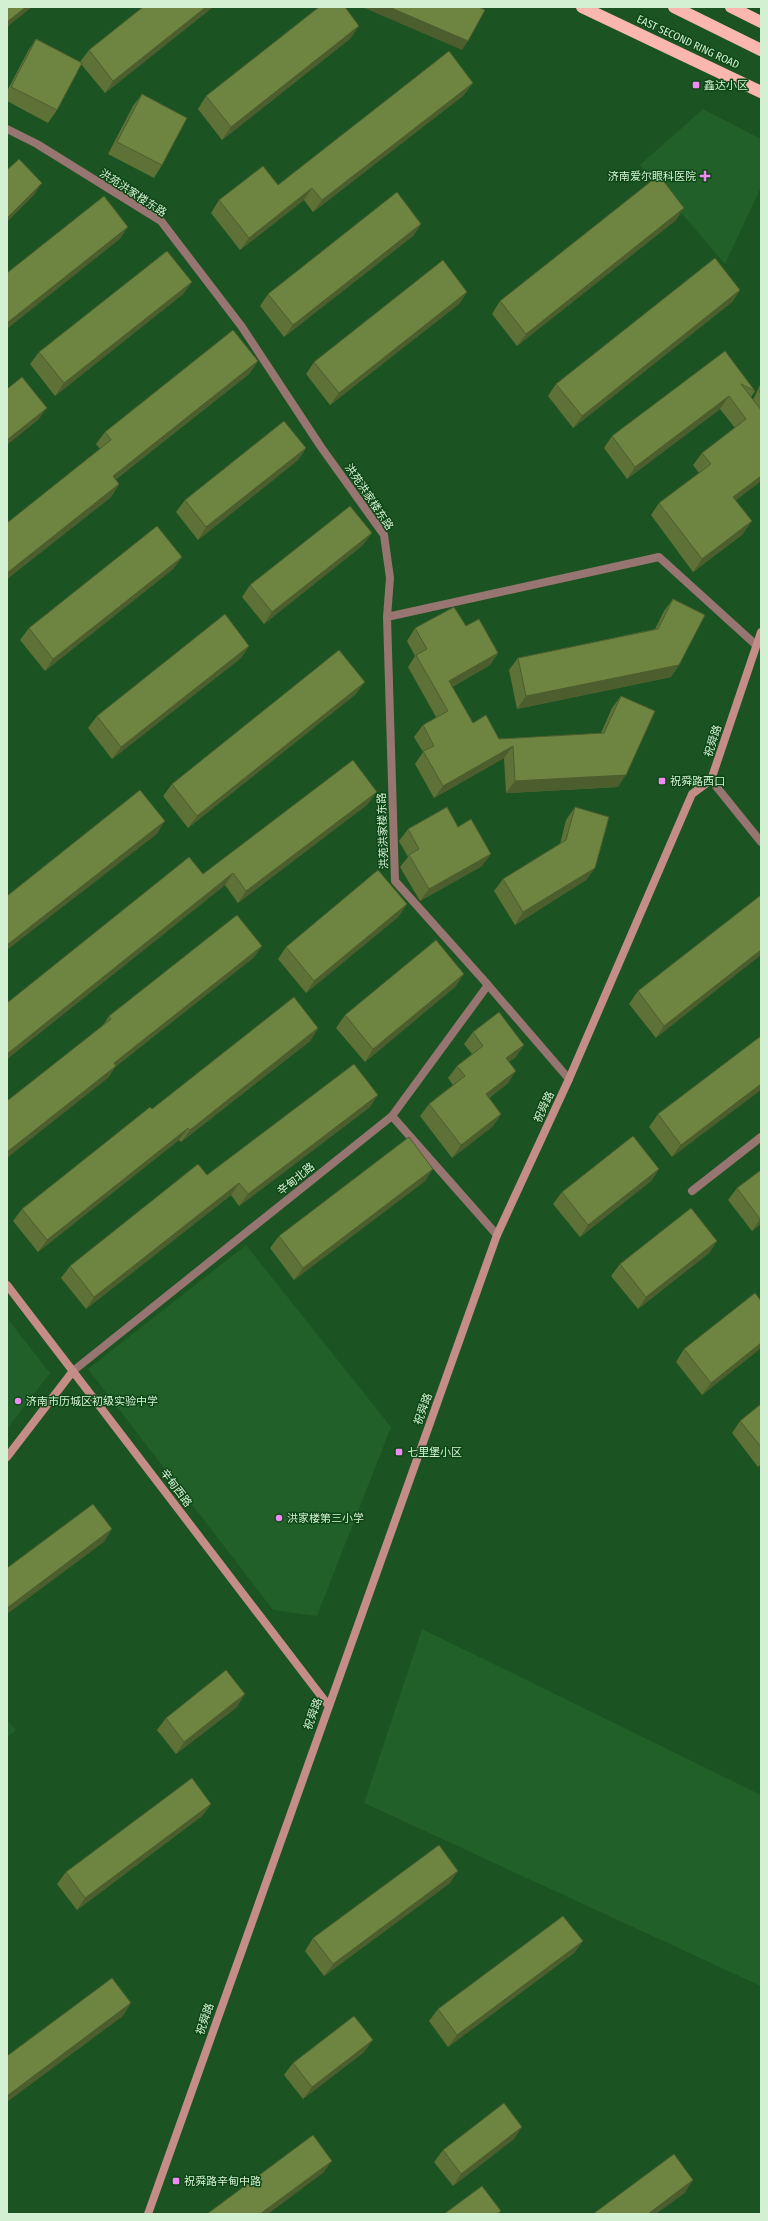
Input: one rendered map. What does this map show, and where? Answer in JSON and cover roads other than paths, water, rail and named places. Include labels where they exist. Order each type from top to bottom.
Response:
[{"type":"highway","name":"EAST SECOND RING ROAD","points":[[582,7],[761,92]]},
{"type":"highway","points":[[600,7],[761,83]]},
{"type":"highway","points":[[674,7],[761,50]]},
{"type":"highway","points":[[731,7],[761,22]]},
{"type":"main road","name":"祝舜路","points":[[148,2214],[328,1705],[497,1236],[569,1079],[692,794],[712,780],[761,632]]},
{"type":"main road","name":"辛甸西路","points":[[7,1285],[328,1705]]},
{"type":"main road","name":"辛甸北路","points":[[7,1456],[73,1372]]},
{"type":"street","name":"洪苑洪家楼东路","points":[[7,129],[37,144],[161,221],[242,327],[321,447],[384,535],[390,578],[387,617],[395,881],[488,985]]},
{"type":"street","points":[[387,617],[659,557],[756,645]]},
{"type":"street","points":[[712,780],[761,842]]},
{"type":"street","points":[[488,985],[569,1079]]},
{"type":"street","name":"辛甸北路","points":[[73,1372],[392,1116],[488,985]]},
{"type":"street","points":[[392,1116],[497,1236]]},
{"type":"street","points":[[692,1191],[761,1137]]},
{"type":"place","name":"鑫达小区","points":[[696,85]]},
{"type":"place","name":"济南爱尔眼科医院","points":[[705,176]]},
{"type":"place","name":"祝舜路西口","points":[[662,781]]},
{"type":"place","name":"济南市历城区初级实验中学","points":[[18,1401]]},
{"type":"place","name":"七里堡小区","points":[[399,1452]]},
{"type":"place","name":"洪家楼第三小学","points":[[279,1518]]},
{"type":"place","name":"祝舜路辛甸中路","points":[[176,2181]]}]
